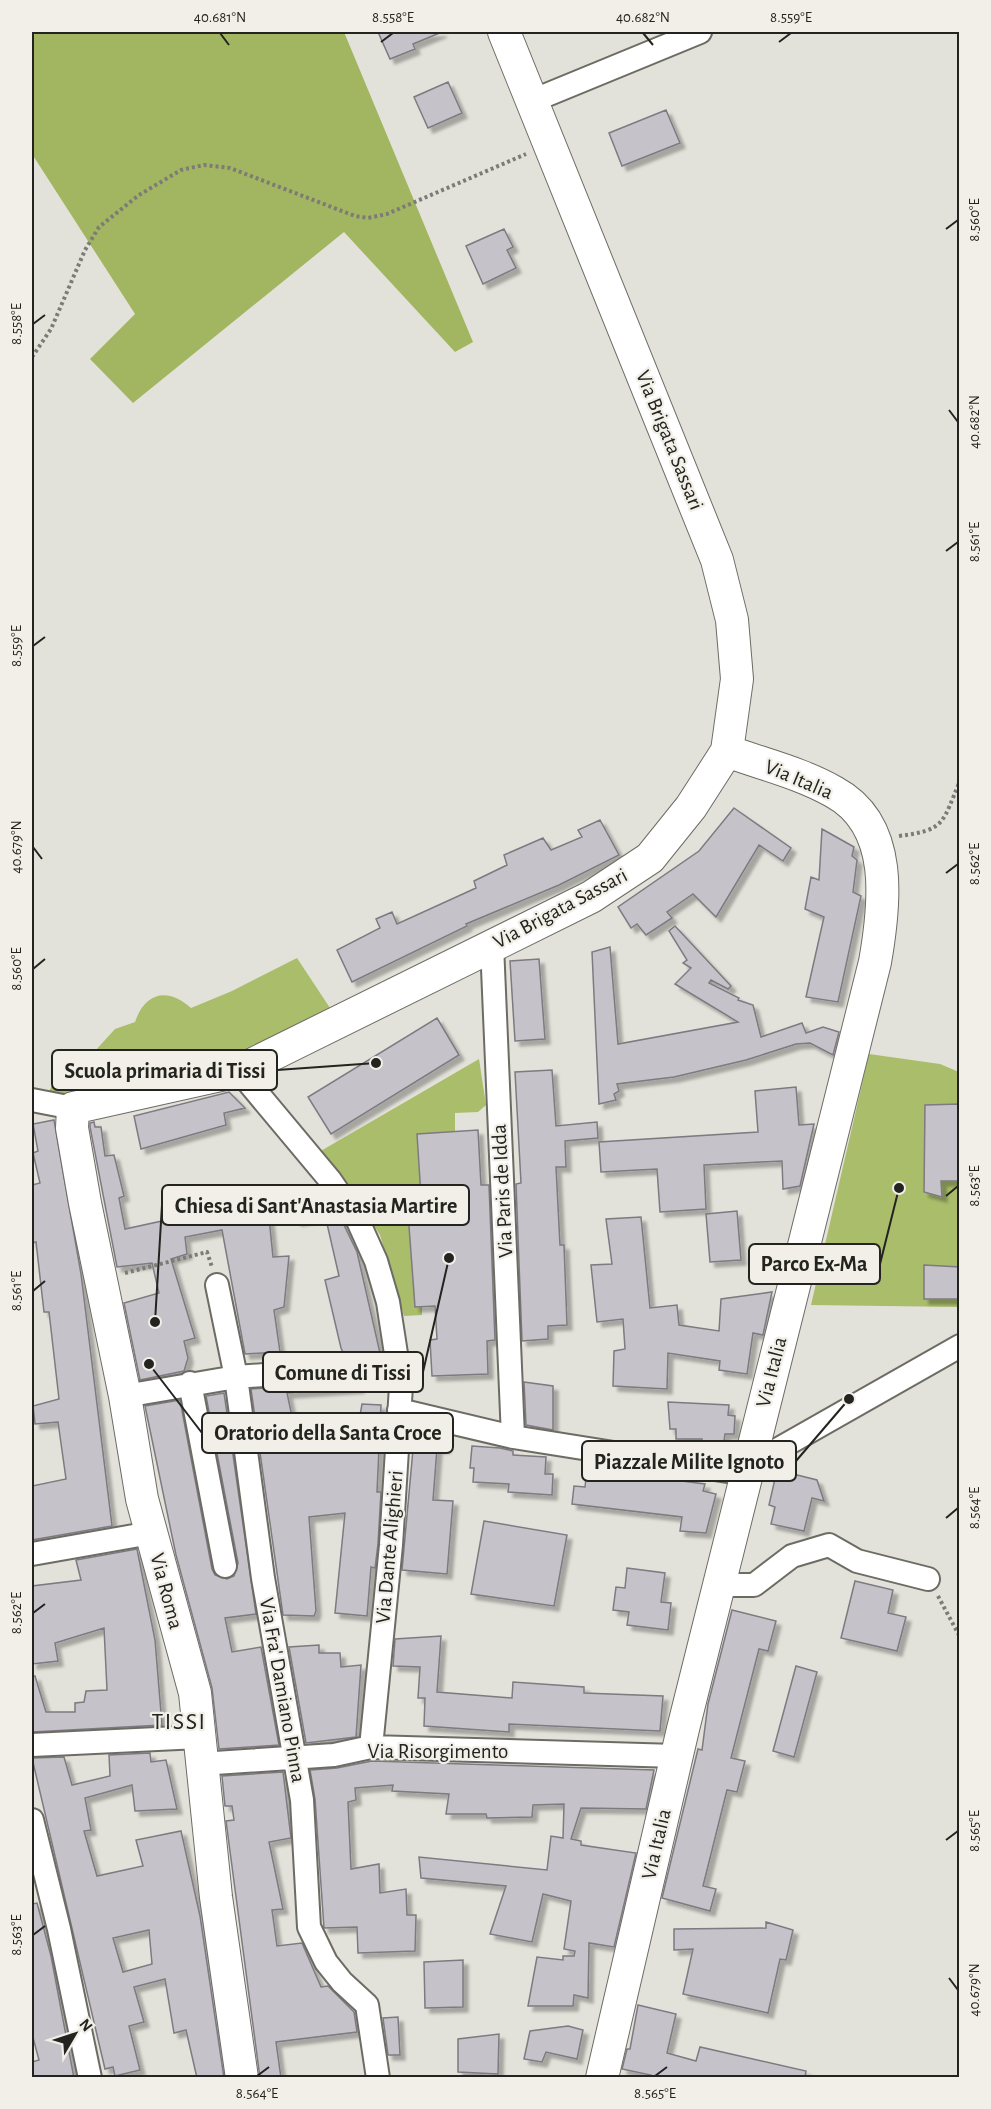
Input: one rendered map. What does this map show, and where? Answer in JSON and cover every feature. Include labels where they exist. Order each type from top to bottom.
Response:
[{"type":"main road","name":"Via Brigata Sassari","points":[[73,1108],[239,1071],[591,897],[650,858],[691,807],[727,751],[737,679],[732,620],[717,560],[504,32]]},
{"type":"main road","name":"Via Italia","points":[[602,2078],[676,1756],[875,962],[883,916],[882,872],[874,836],[858,810],[837,793],[814,781],[727,751]]},
{"type":"main road","name":"Via Roma","points":[[73,1108],[72,1128],[142,1499],[195,1693],[216,1897],[242,2078]]},
{"type":"street","points":[[532,101],[700,32]]},
{"type":"street","name":"Via Paris de Idda","points":[[492,945],[513,1437]]},
{"type":"street","name":"Via Dante Alighieri","points":[[239,1071],[330,1180],[358,1221],[376,1261],[385,1292],[398,1365],[399,1410],[391,1545],[371,1747]]},
{"type":"street","points":[[32,1101],[73,1108]]},
{"type":"street","name":"Via Fra' Damiano Pinna","points":[[217,1285],[236,1377],[263,1578],[302,1800],[309,1927],[326,1962],[342,1982],[367,2005],[378,2078]]},
{"type":"street","points":[[399,1410],[513,1437],[748,1466],[960,1346]]},
{"type":"street","points":[[124,1396],[236,1377],[398,1365]]},
{"type":"street","points":[[190,1383],[225,1566]]},
{"type":"street","points":[[32,1554],[151,1533]]},
{"type":"street","points":[[718,1585],[754,1585],[792,1556],[829,1545],[857,1561],[928,1580]]},
{"type":"street","name":"Via Risorgimento","points":[[32,1745],[200,1750],[294,1759],[334,1755],[371,1747],[676,1756]]},
{"type":"street","points":[[32,1820],[59,1929],[90,2078]]},
{"type":"path","points":[[32,357],[51,329],[85,250],[99,227],[139,195],[181,170],[204,165],[230,168],[368,219],[387,214],[549,144]]},
{"type":"path","points":[[874,836],[930,831],[946,817],[960,781]]},
{"type":"path","points":[[100,1278],[207,1252],[217,1285]]},
{"type":"path","points":[[928,1580],[960,1637]]},
{"type":"green space","points":[[38,32],[344,32],[473,342],[455,352],[344,232],[133,403],[90,359],[135,314],[32,154],[32,36]]},
{"type":"green space","points":[[297,958],[330,1008],[280,1033],[273,1045],[76,1098],[46,1096],[52,1086],[64,1085],[115,1029],[135,1022],[139,1012],[151,999],[166,995],[182,1001],[191,1008],[232,991]]},
{"type":"green space","points":[[869,1054],[940,1064],[959,1072],[959,1307],[811,1305]]},
{"type":"green space","points":[[479,1059],[486,1105],[478,1112],[455,1113],[455,1132],[422,1212],[408,1214],[415,1307],[422,1307],[422,1315],[404,1316],[380,1235],[359,1203],[319,1152]]},
{"type":"building","points":[[378,32],[442,32],[413,44],[415,49],[390,59]]},
{"type":"building","points":[[448,82],[462,113],[428,128],[414,97]]},
{"type":"building","points":[[666,110],[680,143],[622,166],[609,133]]},
{"type":"building","points":[[504,229],[513,247],[507,250],[516,268],[483,284],[466,246]]},
{"type":"building","points":[[734,808],[791,848],[783,861],[759,845],[716,917],[693,894],[667,912],[672,918],[646,935],[637,924],[631,928],[618,907],[699,851]]},
{"type":"building","points":[[600,820],[619,855],[559,885],[466,924],[467,926],[352,982],[337,950],[380,928],[376,919],[392,912],[397,924],[476,888],[474,881],[507,865],[504,855],[543,838],[551,850],[582,837],[578,830]]},
{"type":"building","points":[[822,829],[854,847],[852,856],[857,860],[853,892],[861,896],[838,1002],[806,997],[824,917],[805,909],[811,877],[819,880]]},
{"type":"building","points":[[675,926],[731,986],[728,989],[711,980],[709,983],[739,998],[738,1000],[753,1005],[761,1037],[802,1023],[806,1033],[823,1027],[839,1032],[833,1055],[810,1043],[796,1044],[746,1060],[674,1077],[617,1084],[619,1091],[614,1094],[616,1100],[599,1104],[592,952],[610,947],[618,1044],[738,1022],[675,984],[691,968],[683,963],[687,960],[669,931]]},
{"type":"building","points":[[539,959],[545,1039],[515,1041],[510,961]]},
{"type":"building","points":[[437,1018],[459,1055],[331,1134],[308,1097]]},
{"type":"building","points":[[552,1070],[556,1126],[597,1122],[598,1138],[565,1141],[566,1167],[556,1167],[560,1245],[564,1245],[567,1325],[548,1326],[548,1339],[522,1341],[516,1184],[521,1183],[515,1072]]},
{"type":"building","points":[[796,1087],[799,1125],[814,1124],[800,1186],[783,1189],[782,1161],[704,1165],[706,1209],[660,1212],[657,1169],[601,1172],[599,1142],[758,1132],[755,1091]]},
{"type":"building","points":[[229,1092],[245,1108],[224,1113],[226,1125],[141,1149],[134,1116]]},
{"type":"building","points":[[960,1104],[960,1181],[941,1181],[942,1197],[924,1192],[925,1105]]},
{"type":"building","points":[[54,1120],[81,1274],[112,1526],[32,1540],[32,1486],[66,1479],[58,1422],[35,1424],[33,1406],[59,1399],[49,1312],[44,1312],[36,1242],[32,1243],[32,1185],[40,1183],[33,1153],[38,1151],[33,1124]]},
{"type":"building","points":[[94,1122],[95,1127],[101,1127],[105,1156],[114,1155],[124,1196],[119,1198],[125,1229],[267,1198],[273,1257],[289,1256],[284,1307],[274,1310],[280,1352],[245,1354],[222,1230],[185,1237],[187,1254],[171,1259],[195,1338],[184,1341],[188,1358],[184,1371],[140,1380],[124,1303],[159,1293],[152,1263],[117,1267],[90,1127],[90,1123]]},
{"type":"building","points":[[478,1130],[481,1185],[489,1185],[495,1340],[487,1341],[488,1374],[432,1376],[430,1340],[437,1339],[435,1306],[415,1307],[408,1213],[422,1212],[417,1134]]},
{"type":"building","points":[[317,1188],[342,1221],[357,1252],[380,1353],[344,1355],[341,1348],[325,1280],[339,1276],[325,1215],[297,1221],[289,1194]]},
{"type":"building","points":[[737,1211],[741,1260],[710,1262],[706,1214]]},
{"type":"building","points":[[641,1217],[650,1308],[677,1305],[679,1325],[719,1331],[721,1299],[772,1292],[763,1335],[753,1333],[747,1374],[719,1370],[720,1361],[668,1353],[667,1389],[613,1386],[614,1351],[625,1349],[623,1319],[597,1322],[591,1265],[612,1264],[606,1219]]},
{"type":"building","points":[[924,1265],[960,1267],[960,1299],[924,1299]]},
{"type":"building","points":[[358,1381],[359,1388],[287,1393],[294,1426],[346,1427],[347,1420],[359,1421],[362,1404],[381,1405],[377,1492],[381,1492],[378,1544],[375,1568],[371,1567],[367,1616],[335,1613],[345,1513],[309,1517],[316,1611],[314,1616],[283,1615],[251,1389]]},
{"type":"building","points":[[524,1382],[553,1386],[553,1430],[526,1425]]},
{"type":"building","points":[[224,1393],[256,1614],[225,1618],[232,1652],[261,1647],[279,1745],[219,1749],[212,1688],[176,1555],[145,1406],[180,1400],[212,1569],[215,1575],[227,1579],[234,1576],[238,1563],[206,1396]]},
{"type":"building","points":[[668,1402],[729,1405],[728,1415],[735,1416],[734,1434],[725,1434],[723,1448],[702,1447],[702,1439],[676,1439],[676,1429],[670,1429]]},
{"type":"building","points":[[415,1428],[446,1435],[445,1448],[437,1448],[433,1500],[453,1501],[447,1574],[402,1570]]},
{"type":"building","points":[[472,1446],[500,1448],[513,1451],[513,1455],[546,1457],[545,1474],[553,1474],[552,1495],[508,1492],[509,1484],[473,1482],[474,1468],[470,1468]]},
{"type":"building","points":[[587,1469],[705,1484],[703,1491],[716,1494],[706,1533],[680,1531],[682,1517],[572,1504],[574,1486],[585,1487]]},
{"type":"building","points":[[777,1470],[817,1480],[824,1501],[812,1498],[804,1531],[771,1524],[775,1507],[769,1505]]},
{"type":"building","points":[[484,1521],[567,1535],[554,1606],[471,1594]]},
{"type":"building","points":[[137,1549],[155,1640],[162,1725],[32,1732],[32,1677],[35,1676],[46,1712],[75,1712],[75,1703],[84,1702],[86,1691],[107,1690],[104,1628],[55,1643],[58,1661],[32,1664],[32,1586],[81,1580],[76,1560]]},
{"type":"building","points":[[627,1568],[665,1573],[661,1602],[671,1603],[668,1630],[627,1625],[629,1612],[613,1610],[616,1587],[625,1588]]},
{"type":"building","points":[[855,1581],[893,1590],[888,1613],[906,1617],[897,1651],[841,1638]]},
{"type":"building","points":[[732,1610],[776,1621],[768,1651],[759,1649],[731,1758],[745,1761],[737,1792],[727,1790],[703,1886],[716,1889],[710,1911],[662,1898],[698,1749],[702,1750],[708,1704]]},
{"type":"building","points":[[441,1636],[437,1692],[512,1698],[513,1682],[584,1687],[584,1693],[663,1696],[660,1731],[509,1724],[509,1732],[424,1726],[425,1698],[418,1698],[420,1667],[393,1666],[395,1639]]},
{"type":"building","points":[[319,1645],[319,1653],[340,1653],[341,1667],[361,1665],[356,1737],[306,1743],[289,1647]]},
{"type":"building","points":[[796,1666],[817,1672],[794,1757],[773,1751]]},
{"type":"building","points":[[150,1753],[151,1762],[166,1760],[177,1809],[135,1811],[132,1785],[85,1798],[91,1830],[84,1831],[97,1876],[143,1866],[136,1840],[181,1831],[200,1916],[224,2078],[197,2078],[186,2030],[174,2033],[165,1979],[134,1987],[144,2022],[129,2026],[140,2070],[115,2076],[113,2067],[105,2069],[32,1758],[64,1757],[72,1785],[110,1776],[109,1755]],"holes":[[[149,1930],[152,1964],[123,1972],[113,1938]]]},
{"type":"building","points":[[372,1761],[654,1770],[646,1809],[581,1808],[571,1839],[581,1841],[581,1845],[636,1853],[614,1947],[589,1943],[588,1998],[574,1995],[573,2006],[528,2006],[537,1957],[563,1960],[563,1956],[574,1956],[575,1951],[564,1949],[571,1901],[543,1894],[532,1942],[490,1934],[506,1886],[421,1878],[419,1857],[547,1870],[551,1836],[563,1838],[564,1804],[533,1805],[532,1817],[487,1818],[486,1814],[446,1814],[449,1794],[392,1791],[393,1785],[355,1788],[356,1800],[348,1802],[351,1869],[379,1864],[380,1893],[406,1889],[407,1915],[416,1915],[415,1951],[358,1953],[357,1927],[324,1928],[315,1799],[310,1770],[337,1768]]},
{"type":"building","points":[[283,1772],[291,1838],[269,1842],[283,1909],[272,1910],[277,1946],[302,1943],[321,1987],[328,1986],[354,2012],[357,2032],[276,2042],[281,2078],[260,2078],[226,1821],[234,1820],[232,1806],[225,1806],[222,1776]]},
{"type":"building","points":[[37,1903],[51,1956],[74,2078],[32,2078],[32,2062],[39,2060],[32,2034],[32,1904]]},
{"type":"building","points":[[766,1922],[793,1930],[786,1960],[780,1959],[768,2013],[683,1994],[693,1949],[674,1950],[674,1929],[766,1928]]},
{"type":"building","points":[[463,1960],[463,2007],[425,2008],[424,1962]]},
{"type":"building","points":[[638,2005],[676,2014],[667,2053],[696,2061],[700,2047],[806,2071],[805,2078],[651,2078],[651,2075],[622,2069],[627,2049],[630,2049]]},
{"type":"building","points":[[398,2017],[400,2055],[388,2055],[383,2018]]},
{"type":"building","points":[[568,2026],[583,2030],[577,2059],[546,2052],[542,2062],[524,2059],[530,2031]]},
{"type":"building","points":[[499,2034],[498,2074],[458,2072],[458,2039]]},
{"type":"place","name":"Scuola primaria di Tissi","points":[[376,1063]]},
{"type":"place","name":"Parco Ex-Ma","points":[[899,1188]]},
{"type":"place","name":"Comune di Tissi","points":[[449,1258]]},
{"type":"place","name":"Chiesa di Sant'Anastasia Martire","points":[[155,1322]]},
{"type":"place","name":"Oratorio della Santa Croce","points":[[149,1364]]},
{"type":"place","name":"Piazzale Milite Ignoto","points":[[849,1399]]},
{"type":"district","name":"TISSI","points":[[179,1721]]}]
